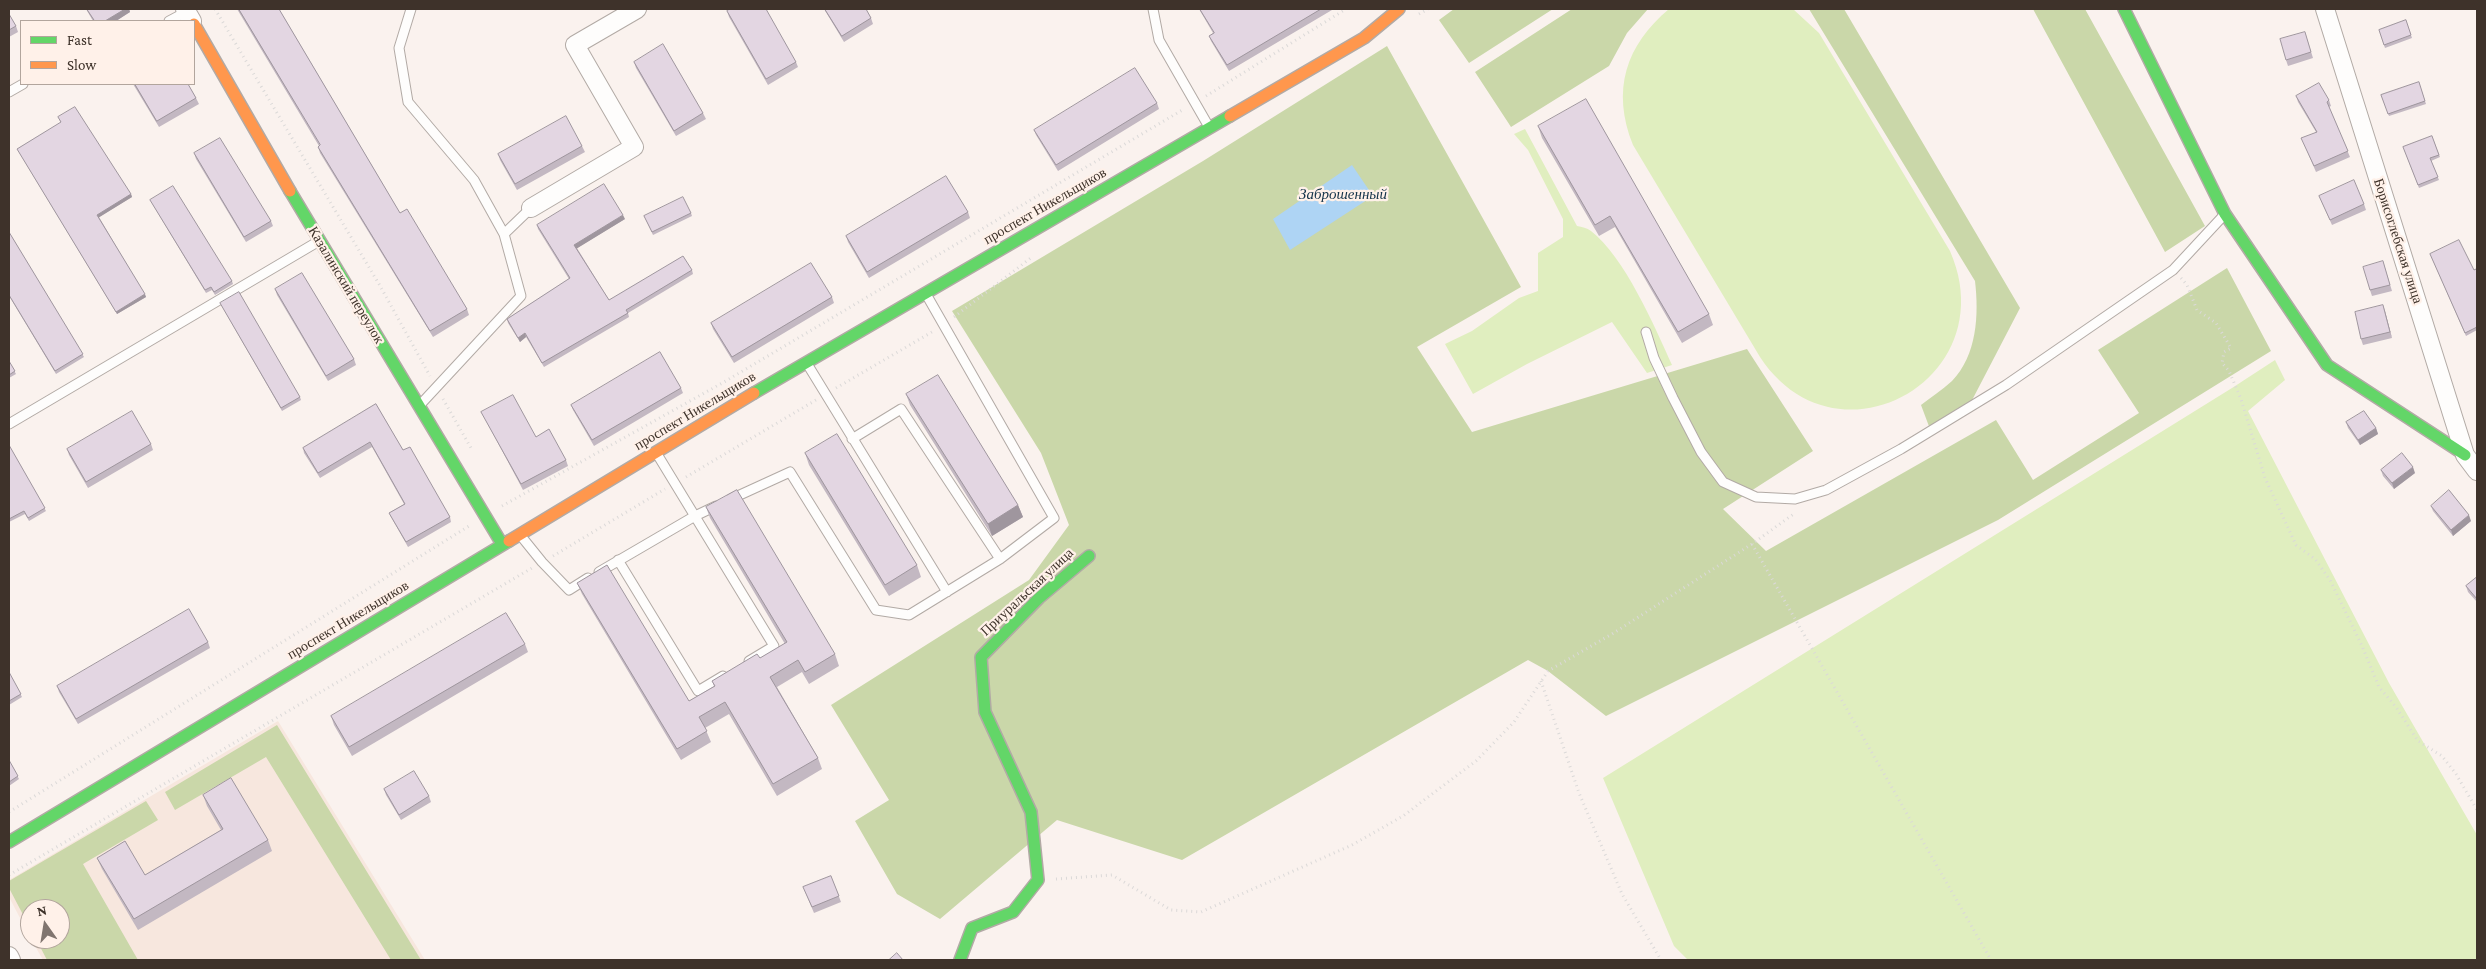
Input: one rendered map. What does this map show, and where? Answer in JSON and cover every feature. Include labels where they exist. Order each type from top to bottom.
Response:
[{"type":"street","points":[[531,208],[634,147],[575,45],[637,9]]},
{"type":"street","name":"проспект Никельщиков","points":[[9,842],[806,362],[1364,38],[1399,9]]},
{"type":"street","points":[[2124,9],[2225,214],[2327,365],[2465,455]]},
{"type":"street","name":"Борисоглебская улица","points":[[2325,9],[2465,455],[2477,471]]},
{"type":"street","name":"Казалинский переулок","points":[[195,26],[319,241],[502,544]]},
{"type":"street","name":"Приуральская улица","points":[[1038,880],[1031,812],[985,712],[981,657],[1039,598],[1089,556]]},
{"type":"street","points":[[960,960],[972,928],[1013,912],[1038,880]]},
{"type":"street","points":[[9,956],[11,960]]},
{"type":"lane","points":[[411,9],[399,48],[408,102],[474,180],[504,234],[521,296],[419,406]]},
{"type":"lane","points":[[1153,9],[1159,40],[1209,128]]},
{"type":"lane","points":[[173,20],[189,16]]},
{"type":"lane","points":[[9,92],[21,85]]},
{"type":"lane","points":[[504,234],[531,208]]},
{"type":"lane","points":[[1646,332],[1654,358],[1701,452],[1724,482],[1756,497],[1795,499],[1826,490],[1909,444],[2006,385],[2173,270],[2225,214]]},
{"type":"lane","points":[[9,424],[319,241]]},
{"type":"lane","points":[[520,533],[542,562],[569,590],[695,516],[790,472],[876,610],[909,615],[1000,559],[1054,518],[925,292]]},
{"type":"lane","points":[[806,362],[947,592]]},
{"type":"lane","points":[[852,439],[901,409],[1000,559]]},
{"type":"lane","points":[[656,453],[774,646],[740,666]]},
{"type":"lane","points":[[618,560],[698,691],[732,671]]},
{"type":"path","points":[[215,9],[379,284],[474,455]]},
{"type":"path","points":[[9,812],[485,516],[724,382],[1195,103],[1346,9]]},
{"type":"path","points":[[1411,19],[1428,9]]},
{"type":"path","points":[[9,875],[944,325],[1038,252]]},
{"type":"path","points":[[2173,270],[2187,286],[2196,310],[2216,323],[2231,348],[2224,352],[2222,364],[2230,371],[2265,478],[2296,544],[2316,559],[2330,580],[2362,646],[2379,687],[2396,707],[2418,741],[2442,756],[2456,774],[2477,810]]},
{"type":"path","points":[[498,497],[520,533]]},
{"type":"path","points":[[1038,880],[1112,875],[1171,910],[1201,912],[1275,881],[1352,845],[1403,816],[1476,761],[1514,722],[1548,671],[1612,634],[1752,544],[1797,512]]},
{"type":"path","points":[[1752,544],[1992,960]]},
{"type":"path","points":[[1540,681],[1578,792],[1622,894],[1661,960]]},
{"type":"shaded area","points":[[278,721],[425,960],[43,960],[37,949],[70,949],[70,899],[20,899],[20,918],[9,897],[9,880]]},
{"type":"green space","points":[[1454,9],[1553,9],[1469,63],[1439,20]]},
{"type":"green space","points":[[1572,9],[1648,9],[1627,33],[1609,66],[1511,127],[1475,72]]},
{"type":"green space","points":[[1669,9],[1793,9],[1819,33],[1950,251],[1961,297],[1955,338],[1935,371],[1904,395],[1868,408],[1830,407],[1792,391],[1760,357],[1633,145],[1626,125],[1623,87],[1633,53],[1654,23]]},
{"type":"green space","points":[[1809,9],[1844,9],[2020,308],[1969,406],[1930,429],[1921,405],[1952,381],[1967,359],[1976,321],[1975,281]]},
{"type":"green space","points":[[2033,9],[2085,9],[2205,226],[2165,252]]},
{"type":"green space","points":[[1387,46],[1521,287],[1417,347],[1472,432],[1747,349],[1813,451],[1723,509],[1766,551],[1996,420],[2033,480],[2139,413],[2098,350],[2227,268],[2271,351],[1998,520],[1606,716],[1548,671],[1528,660],[1182,860],[1057,820],[940,919],[897,894],[855,821],[889,800],[831,705],[1029,580],[1069,525],[1041,453],[952,311],[1203,161]]},
{"type":"green space","points":[[1525,129],[1577,226],[1589,230],[1603,242],[1627,274],[1648,312],[1672,365],[1647,373],[1612,322],[1527,364],[1473,394],[1445,344],[1472,331],[1519,298],[1538,291],[1538,253],[1563,237],[1563,219],[1528,150],[1514,134]]},
{"type":"green space","points":[[2275,360],[2285,380],[2248,411],[2389,683],[2477,835],[2477,960],[1688,960],[1674,946],[1603,778]]},
{"type":"green space","points":[[277,725],[421,960],[391,960],[266,757],[175,810],[165,792]]},
{"type":"green space","points":[[146,801],[158,820],[83,864],[138,960],[47,960],[41,949],[70,949],[70,899],[20,899],[20,909],[9,888],[9,881]]},
{"type":"water","name":"Заброшенный","points":[[1352,165],[1373,196],[1290,250],[1273,219]]},
{"type":"building","points":[[87,9],[125,9],[107,20],[94,20]]},
{"type":"building","points":[[239,9],[279,9],[400,213],[407,209],[467,309],[430,331],[318,147],[320,145]]},
{"type":"building","points":[[730,9],[766,9],[796,62],[766,79],[727,11]]},
{"type":"building","points":[[825,9],[866,9],[871,18],[842,36]]},
{"type":"building","points":[[1200,9],[1321,9],[1227,65],[1209,36],[1214,33]]},
{"type":"building","points":[[9,14],[16,26],[9,30]]},
{"type":"building","points":[[2406,20],[2411,35],[2384,45],[2379,30]]},
{"type":"building","points":[[2305,32],[2311,52],[2286,60],[2280,39]]},
{"type":"building","points":[[663,44],[703,113],[674,131],[634,62]]},
{"type":"building","points":[[1135,68],[1157,103],[1056,165],[1034,130]]},
{"type":"building","points":[[2419,82],[2425,101],[2388,114],[2381,95]]},
{"type":"building","points":[[2319,83],[2329,100],[2327,102],[2348,151],[2314,166],[2301,138],[2317,132],[2296,96]]},
{"type":"building","points":[[136,85],[189,85],[196,98],[157,121]]},
{"type":"building","points":[[1586,99],[1709,314],[1678,332],[1610,216],[1595,225],[1538,126]]},
{"type":"building","points":[[75,107],[131,194],[97,215],[145,294],[116,312],[17,149],[61,122],[58,117]]},
{"type":"building","points":[[566,116],[582,146],[515,184],[498,154]]},
{"type":"building","points":[[2432,136],[2439,155],[2430,158],[2438,177],[2418,185],[2403,147]]},
{"type":"building","points":[[220,138],[271,221],[244,237],[194,153]]},
{"type":"building","points":[[946,176],[968,212],[867,272],[846,236]]},
{"type":"building","points":[[2354,180],[2364,204],[2330,220],[2319,196]]},
{"type":"building","points":[[604,184],[623,215],[574,245],[609,300],[683,256],[692,270],[626,310],[628,313],[542,363],[525,333],[518,338],[507,319],[570,278],[537,225]]},
{"type":"building","points":[[173,186],[232,281],[214,292],[211,287],[205,290],[150,200]]},
{"type":"building","points":[[683,197],[691,213],[652,232],[644,216]]},
{"type":"building","points":[[9,232],[83,354],[55,371],[9,295]]},
{"type":"building","points":[[2459,240],[2474,270],[2476,269],[2477,271],[2477,327],[2465,333],[2430,254]]},
{"type":"building","points":[[2383,261],[2390,285],[2370,290],[2363,267]]},
{"type":"building","points":[[811,263],[832,297],[732,357],[711,323]]},
{"type":"building","points":[[302,273],[354,359],[326,376],[275,289]]},
{"type":"building","points":[[239,292],[300,397],[281,408],[220,303]]},
{"type":"building","points":[[2383,305],[2390,332],[2361,339],[2355,312]]},
{"type":"building","points":[[660,352],[681,388],[592,440],[571,405]]},
{"type":"building","points":[[9,361],[15,371],[9,375]]},
{"type":"building","points":[[938,375],[1018,505],[988,524],[906,394]]},
{"type":"building","points":[[513,395],[536,437],[549,429],[566,460],[521,484],[481,412]]},
{"type":"building","points":[[376,404],[403,450],[410,447],[450,517],[406,542],[389,513],[405,504],[370,442],[318,473],[303,448]]},
{"type":"building","points":[[132,411],[151,444],[86,482],[67,449]]},
{"type":"building","points":[[2364,411],[2376,428],[2358,440],[2346,422]]},
{"type":"building","points":[[837,434],[917,565],[885,585],[805,453]]},
{"type":"building","points":[[9,445],[45,508],[28,518],[24,511],[9,519]]},
{"type":"building","points":[[2402,453],[2413,467],[2392,483],[2381,470]]},
{"type":"building","points":[[737,490],[835,654],[805,672],[798,660],[770,677],[818,758],[773,784],[725,702],[699,717],[707,731],[677,749],[577,583],[607,565],[689,701],[715,686],[712,681],[757,654],[760,658],[787,642],[706,507]]},
{"type":"building","points":[[2449,490],[2469,515],[2451,530],[2431,506]]},
{"type":"building","points":[[2477,577],[2477,599],[2466,586]]},
{"type":"building","points":[[189,609],[208,642],[76,719],[57,686]]},
{"type":"building","points":[[506,613],[525,644],[349,747],[331,716]]},
{"type":"building","points":[[9,672],[21,694],[9,701]]},
{"type":"building","points":[[9,760],[18,776],[9,782]]},
{"type":"building","points":[[414,771],[429,796],[399,815],[384,789]]},
{"type":"building","points":[[231,778],[268,840],[134,919],[97,858],[125,841],[145,875],[223,829],[203,795]]},
{"type":"building","points":[[831,876],[839,896],[812,907],[803,887]]},
{"type":"building","points":[[897,953],[903,960],[889,960]]},
{"type":"traffic: fast","points":[[2124,9],[2225,214],[2327,365],[2465,455]]},
{"type":"traffic: fast","points":[[754,393],[1230,116]]},
{"type":"traffic: fast","points":[[290,191],[502,544]]},
{"type":"traffic: fast","points":[[9,842],[509,541]]},
{"type":"traffic: fast","points":[[960,960],[972,928],[1013,912],[1038,880],[1031,812],[985,712],[981,657],[1039,598],[1089,556]]},
{"type":"traffic: slow","points":[[1230,116],[1364,38],[1399,9]]},
{"type":"traffic: slow","points":[[195,26],[290,191]]},
{"type":"traffic: slow","points":[[509,541],[754,393]]}]
